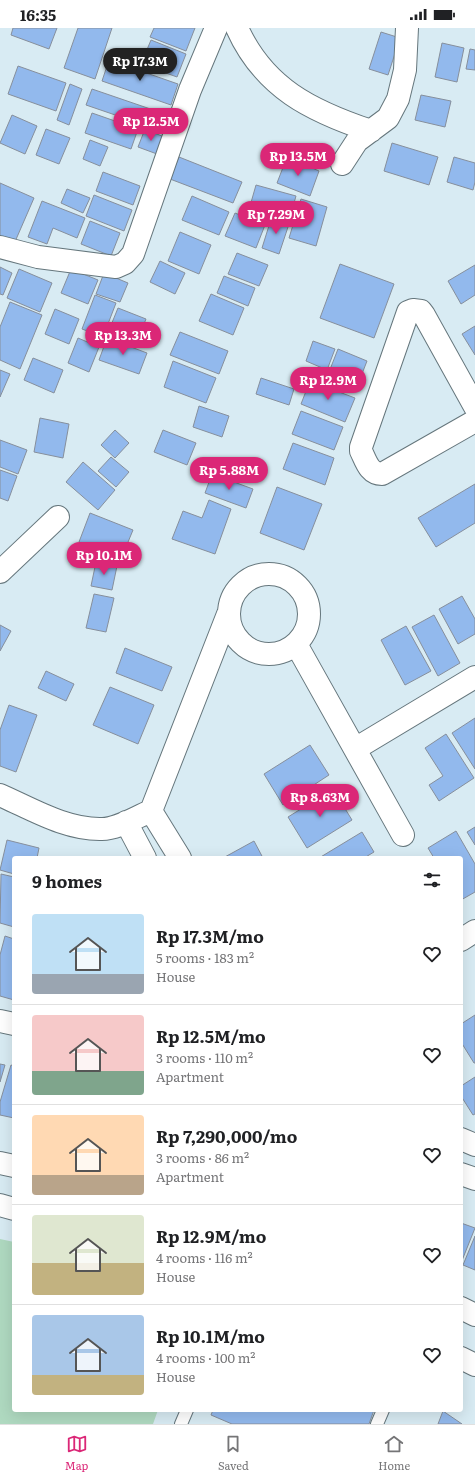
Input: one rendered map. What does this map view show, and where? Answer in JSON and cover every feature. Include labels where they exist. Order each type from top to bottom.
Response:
[{"type":"street","points":[[0,247],[38,257],[116,267],[126,263],[133,254],[190,90],[216,28]]},
{"type":"street","points":[[237,28],[244,44],[259,65],[272,80],[293,96],[308,106],[326,114],[371,130]]},
{"type":"street","points":[[342,164],[357,141],[388,118],[398,100],[405,70],[407,28]]},
{"type":"street","points":[[475,407],[421,311],[413,310],[408,312],[361,451],[371,470],[376,474],[382,474],[475,421]]},
{"type":"street","points":[[0,572],[58,516]]},
{"type":"street","points":[[0,795],[62,823],[102,830],[126,822],[151,810],[228,614],[231,599],[239,586],[250,577],[264,573],[279,574],[292,580],[302,590],[309,603],[309,618],[305,632],[296,644],[285,651],[272,654],[259,653],[247,648],[237,639],[231,627],[228,614]]},
{"type":"street","points":[[296,644],[403,835]]},
{"type":"street","points":[[355,749],[475,677]]},
{"type":"street","points":[[151,810],[179,856]]},
{"type":"street","points":[[126,822],[144,856]]},
{"type":"street","points":[[463,939],[475,932]]},
{"type":"street","points":[[0,1021],[12,1024]]},
{"type":"street","points":[[463,1140],[475,1145]]},
{"type":"street","points":[[0,1164],[12,1166]]},
{"type":"street","points":[[463,1175],[475,1179]]},
{"type":"street","points":[[0,1205],[12,1208]]},
{"type":"street","points":[[463,1309],[475,1315]]},
{"type":"street","points":[[463,1359],[475,1365]]},
{"type":"lane","points":[[181,1424],[186,1412]]},
{"type":"lane","points":[[377,1424],[382,1412]]},
{"type":"green space","points":[[0,1239],[12,1242],[12,1412],[157,1412],[153,1424],[0,1424]]},
{"type":"building","points":[[13,28],[57,28],[49,49],[11,35]]},
{"type":"building","points":[[78,28],[112,28],[95,79],[64,68]]},
{"type":"building","points":[[154,28],[195,28],[186,51],[150,37]]},
{"type":"building","points":[[381,32],[400,38],[388,75],[369,69]]},
{"type":"building","points":[[151,40],[186,54],[177,77],[141,64]]},
{"type":"building","points":[[442,43],[464,48],[457,82],[435,77]]},
{"type":"building","points":[[470,49],[475,50],[475,70],[466,69]]},
{"type":"building","points":[[109,60],[178,84],[171,105],[102,81]]},
{"type":"building","points":[[18,66],[66,83],[56,111],[8,94]]},
{"type":"building","points":[[70,84],[82,89],[69,125],[57,120]]},
{"type":"building","points":[[92,89],[168,115],[162,131],[86,105]]},
{"type":"building","points":[[421,95],[451,101],[445,127],[415,120]]},
{"type":"building","points":[[92,113],[138,129],[131,149],[85,133]]},
{"type":"building","points":[[12,115],[37,126],[25,154],[0,143]]},
{"type":"building","points":[[46,129],[70,138],[59,164],[36,155]]},
{"type":"building","points":[[145,129],[164,137],[157,154],[138,147]]},
{"type":"building","points":[[90,140],[108,147],[100,166],[83,159]]},
{"type":"building","points":[[392,143],[438,157],[429,185],[384,171]]},
{"type":"building","points":[[179,157],[242,182],[233,203],[170,179]]},
{"type":"building","points":[[287,157],[319,171],[310,196],[277,183]]},
{"type":"building","points":[[454,157],[475,163],[475,182],[473,190],[447,182]]},
{"type":"building","points":[[103,172],[140,186],[133,205],[96,191]]},
{"type":"building","points":[[0,183],[34,198],[14,244],[0,237]]},
{"type":"building","points":[[256,185],[296,196],[290,217],[250,206]]},
{"type":"building","points":[[67,189],[90,198],[83,213],[61,203]]},
{"type":"building","points":[[94,195],[132,210],[124,231],[86,216]]},
{"type":"building","points":[[192,196],[229,212],[219,235],[182,220]]},
{"type":"building","points":[[301,199],[327,207],[316,246],[289,238]]},
{"type":"building","points":[[42,201],[85,218],[77,238],[53,228],[47,244],[28,237]]},
{"type":"building","points":[[235,213],[265,225],[256,248],[225,236]]},
{"type":"building","points":[[272,216],[290,221],[279,254],[262,248]]},
{"type":"building","points":[[90,221],[120,233],[111,256],[81,244]]},
{"type":"building","points":[[180,232],[211,245],[199,274],[168,261]]},
{"type":"building","points":[[237,253],[268,265],[259,286],[228,274]]},
{"type":"building","points":[[160,261],[185,273],[175,294],[150,282]]},
{"type":"building","points":[[340,264],[394,284],[374,338],[320,318]]},
{"type":"building","points":[[475,265],[475,295],[461,304],[448,281]]},
{"type":"building","points":[[0,267],[12,273],[3,295],[0,294]]},
{"type":"building","points":[[19,269],[52,283],[40,312],[7,298]]},
{"type":"building","points":[[71,269],[98,280],[88,304],[61,293]]},
{"type":"building","points":[[104,273],[128,283],[120,302],[96,294]]},
{"type":"building","points":[[224,276],[255,288],[248,306],[217,293]]},
{"type":"building","points":[[211,294],[244,308],[233,335],[199,321]]},
{"type":"building","points":[[95,295],[116,303],[103,337],[82,329]]},
{"type":"building","points":[[10,302],[42,315],[20,369],[0,360],[0,327]]},
{"type":"building","points":[[118,308],[146,319],[135,346],[107,335]]},
{"type":"building","points":[[55,309],[79,319],[69,344],[45,334]]},
{"type":"building","points":[[475,326],[475,355],[462,334]]},
{"type":"building","points":[[180,332],[228,351],[219,374],[170,355]]},
{"type":"building","points":[[78,338],[99,347],[89,372],[68,363]]},
{"type":"building","points":[[107,338],[147,353],[139,374],[99,360]]},
{"type":"building","points":[[313,341],[335,349],[327,370],[306,361]]},
{"type":"building","points":[[338,349],[367,361],[358,384],[329,372]]},
{"type":"building","points":[[33,358],[63,370],[54,393],[24,380]]},
{"type":"building","points":[[173,361],[216,378],[206,403],[164,387]]},
{"type":"building","points":[[0,370],[10,374],[0,397]]},
{"type":"building","points":[[261,378],[294,389],[289,405],[256,394]]},
{"type":"building","points":[[310,381],[355,398],[345,422],[301,404]]},
{"type":"building","points":[[199,406],[229,416],[222,437],[193,427]]},
{"type":"building","points":[[301,411],[343,427],[334,450],[292,434]]},
{"type":"building","points":[[40,418],[69,424],[63,458],[34,452]]},
{"type":"building","points":[[115,430],[129,443],[115,458],[101,445]]},
{"type":"building","points":[[163,430],[196,443],[187,465],[154,452]]},
{"type":"building","points":[[0,440],[27,450],[18,474],[0,467]]},
{"type":"building","points":[[293,443],[334,458],[325,485],[283,469]]},
{"type":"building","points":[[111,457],[129,472],[116,487],[98,471]]},
{"type":"building","points":[[83,462],[115,490],[98,510],[66,482]]},
{"type":"building","points":[[0,470],[17,476],[8,501],[0,498]]},
{"type":"building","points":[[212,474],[253,489],[246,508],[205,493]]},
{"type":"building","points":[[475,484],[475,523],[436,547],[418,518]]},
{"type":"building","points":[[277,487],[322,504],[304,550],[260,533]]},
{"type":"building","points":[[209,500],[231,509],[215,554],[172,539],[183,511],[202,518]]},
{"type":"building","points":[[90,513],[133,530],[121,559],[79,542]]},
{"type":"building","points":[[96,562],[117,566],[112,590],[91,586]]},
{"type":"building","points":[[94,594],[114,598],[106,632],[86,628]]},
{"type":"building","points":[[462,596],[475,619],[475,634],[458,644],[439,609]]},
{"type":"building","points":[[434,615],[460,663],[438,676],[412,627]]},
{"type":"building","points":[[0,625],[11,631],[0,651]]},
{"type":"building","points":[[406,626],[431,671],[405,685],[381,640]]},
{"type":"building","points":[[125,648],[172,667],[162,691],[116,673]]},
{"type":"building","points":[[46,671],[74,684],[66,701],[38,688]]},
{"type":"building","points":[[110,687],[154,705],[138,744],[93,725]]},
{"type":"building","points":[[9,705],[37,715],[16,772],[0,766],[0,730]]},
{"type":"building","points":[[475,718],[475,769],[452,733]]},
{"type":"building","points":[[446,734],[474,778],[439,801],[429,785],[443,776],[425,748]]},
{"type":"building","points":[[310,745],[329,775],[283,805],[264,774]]},
{"type":"building","points":[[333,789],[352,820],[307,848],[288,817]]},
{"type":"building","points":[[475,827],[475,845],[467,832]]},
{"type":"building","points":[[456,831],[475,864],[475,892],[463,899],[463,856],[433,856],[428,848]]},
{"type":"building","points":[[362,832],[374,852],[367,856],[322,856]]},
{"type":"building","points":[[7,840],[39,848],[37,856],[12,856],[12,873],[0,870]]},
{"type":"building","points":[[254,841],[262,856],[227,856]]},
{"type":"building","points":[[1,874],[12,877],[12,926],[0,923]]},
{"type":"building","points":[[5,936],[12,938],[12,999],[0,996],[0,955]]},
{"type":"building","points":[[475,1015],[475,1063],[463,1045],[463,1023]]},
{"type":"building","points":[[0,1064],[5,1065],[0,1082]]},
{"type":"building","points":[[11,1065],[12,1118],[0,1115],[0,1102]]},
{"type":"building","points":[[475,1077],[475,1114],[473,1115],[463,1099],[463,1085]]},
{"type":"building","points":[[463,1224],[475,1228],[463,1258]]},
{"type":"building","points":[[475,1236],[475,1270],[463,1265]]},
{"type":"building","points":[[212,1412],[373,1412],[369,1424],[232,1424],[211,1415]]},
{"type":"building","points":[[443,1412],[444,1412],[462,1424],[438,1424]]}]
